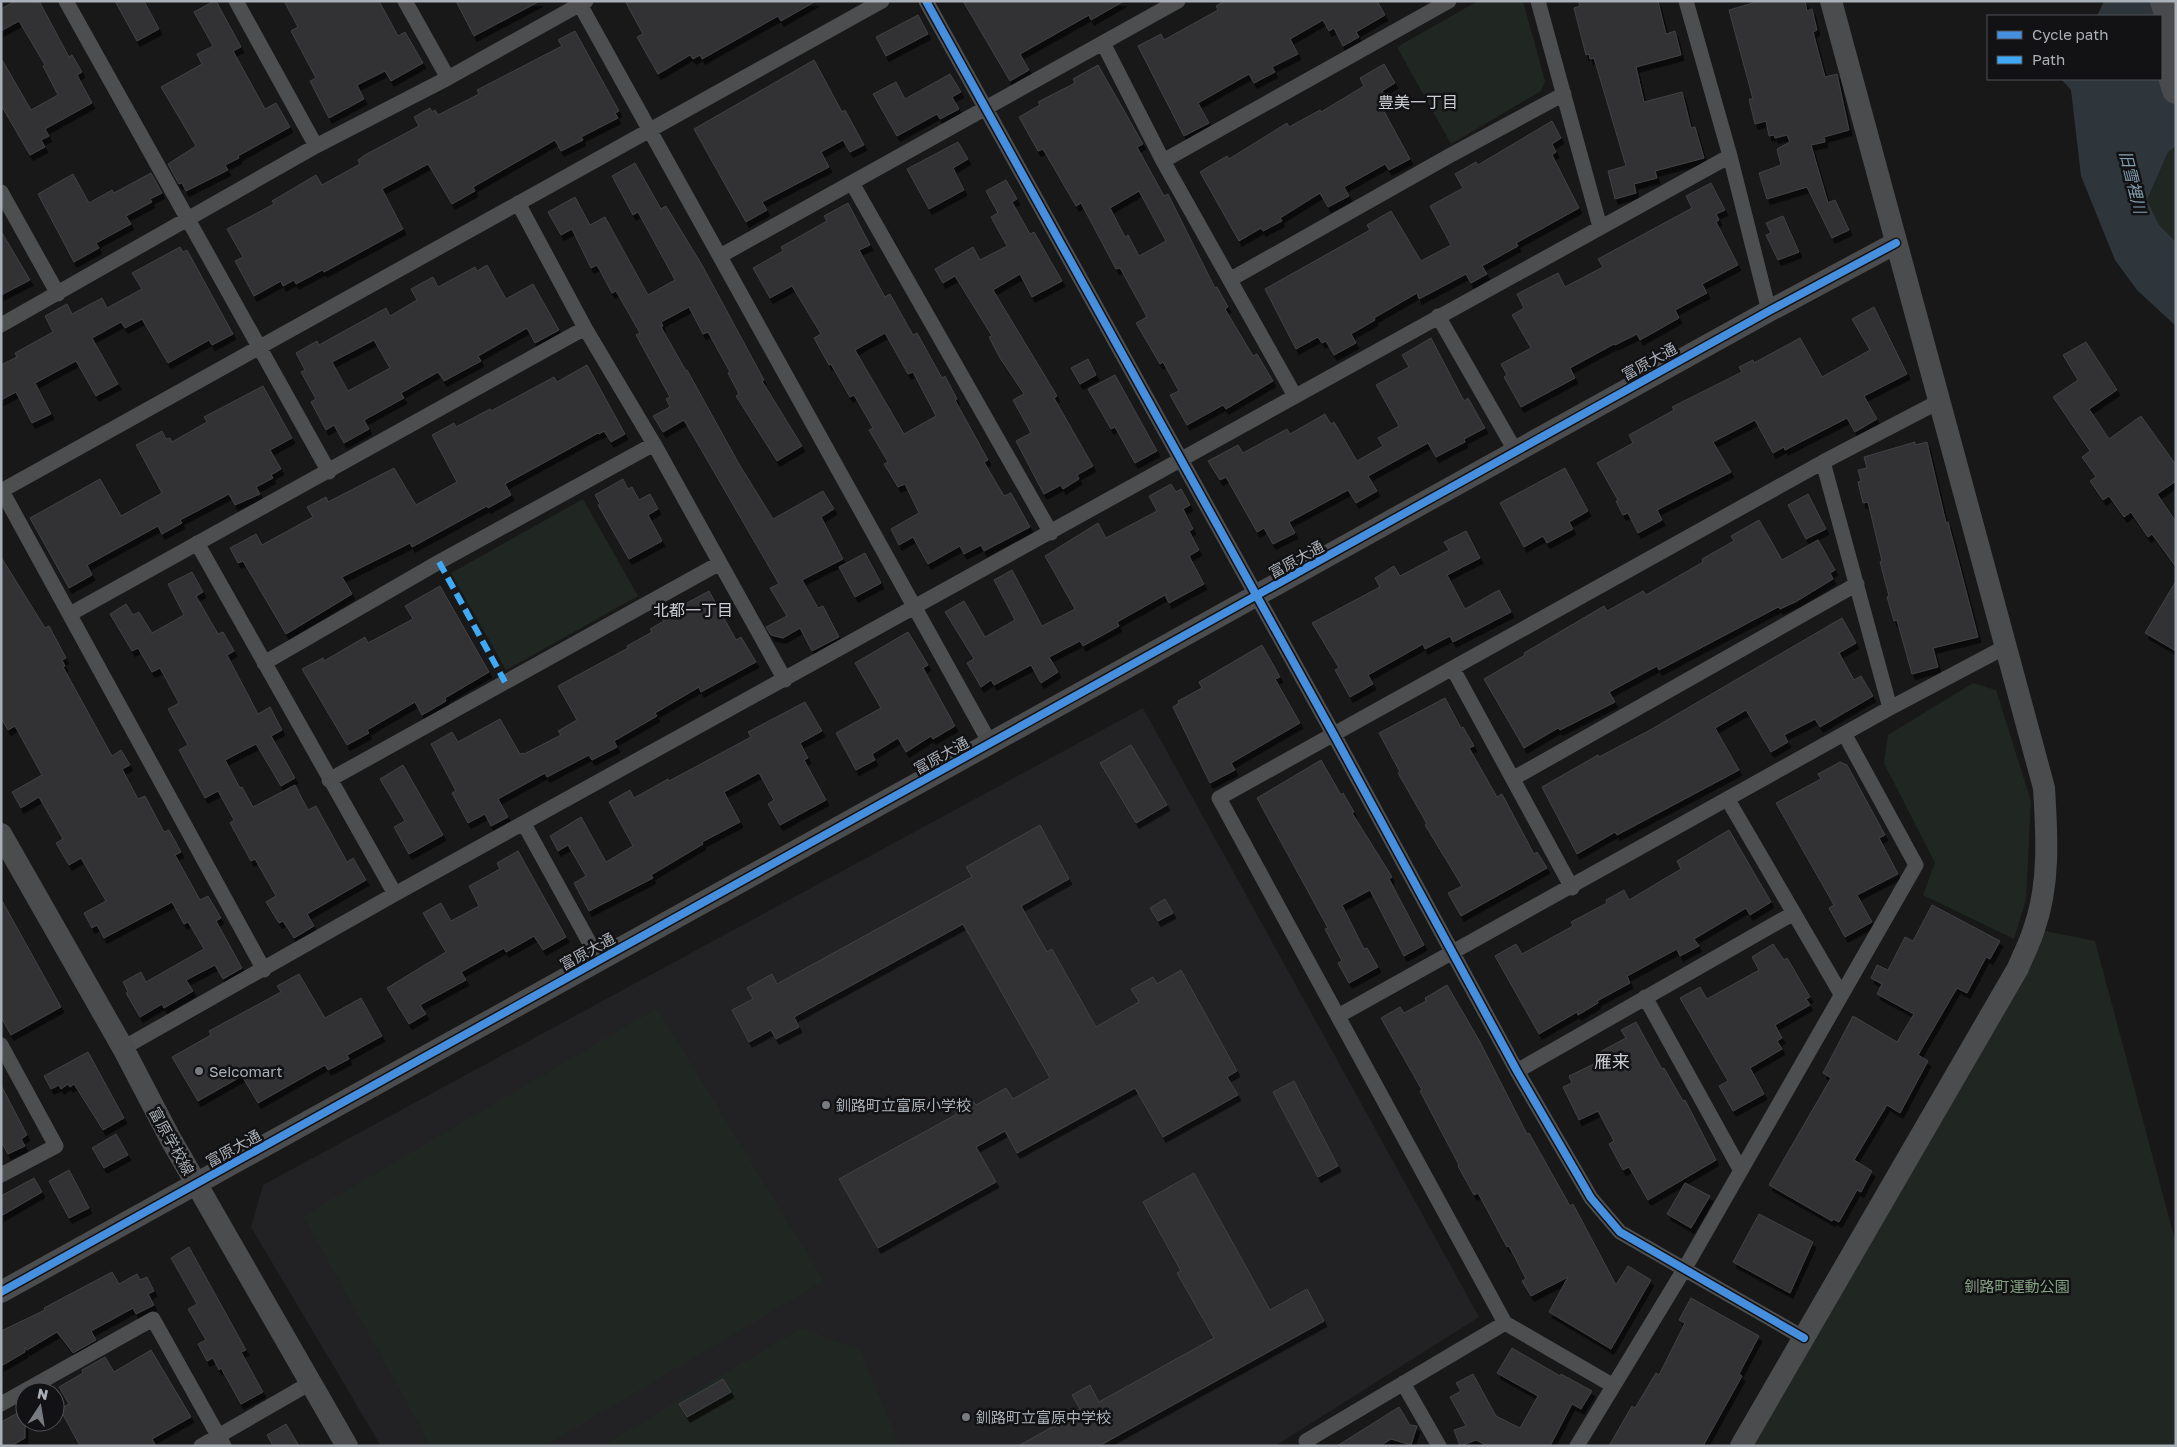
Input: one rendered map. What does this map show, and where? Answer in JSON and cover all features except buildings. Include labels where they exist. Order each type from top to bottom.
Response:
[{"type":"highway","points":[[2149,1],[2154,15]]},
{"type":"highway","points":[[2164,1],[2176,40]]},
{"type":"highway","points":[[2162,43],[2176,90]]},
{"type":"street","points":[[66,1],[329,472]]},
{"type":"street","points":[[236,1],[316,146]]},
{"type":"street","points":[[405,1],[448,78]]},
{"type":"street","points":[[264,970],[2,491],[882,1]]},
{"type":"street","points":[[926,1],[1334,735],[1517,1071],[1591,1198],[1620,1232],[1804,1338]]},
{"type":"street","points":[[720,256],[1178,1]]},
{"type":"street","points":[[1163,161],[1449,1]]},
{"type":"street","points":[[1538,1],[1600,226]]},
{"type":"street","points":[[1686,1],[1730,156],[1769,311]]},
{"type":"street","points":[[1741,1446],[2018,968],[2035,929],[2045,878],[2047,838],[2044,788],[1832,1]]},
{"type":"street","points":[[1,325],[188,221],[316,146],[448,78],[581,2],[990,743]]},
{"type":"street","points":[[1102,43],[1163,161],[1295,396]]},
{"type":"street","points":[[1231,279],[1449,156],[1564,94]]},
{"type":"street","points":[[123,1048],[264,970],[395,894],[1051,533],[1600,226],[1730,156]]},
{"type":"street","points":[[852,183],[1051,533]]},
{"type":"street","points":[[1,192],[58,294]]},
{"type":"street","points":[[518,203],[585,328],[654,444],[785,680]]},
{"type":"street","name":"富原大通","points":[[1,1292],[1769,311],[1896,243]]},
{"type":"street","points":[[1438,316],[1516,452]]},
{"type":"street","points":[[70,614],[329,472],[585,328]]},
{"type":"street","points":[[1612,1385],[1505,1323],[1219,798],[1823,462],[1940,401]]},
{"type":"street","points":[[264,663],[438,562],[654,444]]},
{"type":"street","points":[[1823,462],[1890,708]]},
{"type":"street","points":[[197,543],[395,894]]},
{"type":"street","points":[[330,780],[720,563]]},
{"type":"street","points":[[1514,778],[1857,584]]},
{"type":"street","points":[[1338,1016],[1572,888],[1890,708],[2006,646]]},
{"type":"street","points":[[1453,669],[1514,778],[1572,888]]},
{"type":"street","points":[[1577,1446],[1684,1268],[1916,865],[1845,734]]},
{"type":"street","points":[[1728,800],[1841,994]]},
{"type":"street","points":[[524,824],[598,960]]},
{"type":"street","name":"富原学校線","points":[[1,834],[123,1048],[196,1184],[312,1382],[347,1446]]},
{"type":"street","points":[[1517,1071],[1794,913]]},
{"type":"street","points":[[1645,997],[1740,1169]]},
{"type":"street","points":[[1,1045],[56,1146],[1,1175]]},
{"type":"street","points":[[1,1404],[154,1319],[221,1441]]},
{"type":"street","points":[[1309,1446],[1306,1441],[1505,1323]]},
{"type":"street","points":[[201,1446],[221,1441],[312,1382]]},
{"type":"street","points":[[1403,1383],[1439,1446]]},
{"type":"shaded area","points":[[1143,708],[1479,1317],[1275,1446],[381,1446],[251,1227],[263,1185]]},
{"type":"green space","points":[[1478,1],[1523,1],[1545,81],[1541,91],[1451,144],[1397,47]]},
{"type":"green space","points":[[2176,146],[2176,242],[2159,225],[2147,200],[2168,152]]},
{"type":"green space","points":[[583,499],[638,596],[506,670],[451,573]]},
{"type":"green space","points":[[1973,683],[1996,690],[2031,801],[2026,899],[2014,939],[1923,895],[1935,863],[1884,763],[1888,735]]},
{"type":"green space","name":"釧路町運動公園","points":[[2035,929],[2095,941],[2176,1244],[2176,1446],[1741,1446]]},
{"type":"green space","points":[[657,1008],[824,1281],[545,1446],[431,1446],[303,1216]]},
{"type":"green space","points":[[801,1328],[860,1350],[900,1446],[602,1446]]},
{"type":"water","name":"旧雪裡川","points":[[2104,1],[2176,1],[2176,146],[2168,152],[2147,200],[2159,225],[2176,242],[2176,326],[2137,290],[2115,260],[2081,176],[2071,90],[2062,80],[2162,80],[2162,15],[2097,15]]},
{"type":"marked path","points":[[439,562],[505,682]]},
{"type":"cycle path","points":[[926,1],[1334,735],[1517,1071],[1591,1198],[1620,1232],[1804,1338]]},
{"type":"cycle path","points":[[1,1292],[1769,311],[1896,243]]},
{"type":"place","name":"Seicomart","points":[[199,1071]]},
{"type":"place","name":"釧路町立富原小学校","points":[[826,1105]]},
{"type":"place","name":"釧路町立富原中学校","points":[[966,1417]]},
{"type":"district","name":"豊美一丁目","points":[[1418,102]]},
{"type":"district","name":"北都一丁目","points":[[693,610]]},
{"type":"district","name":"雁来","points":[[1612,1061]]}]
